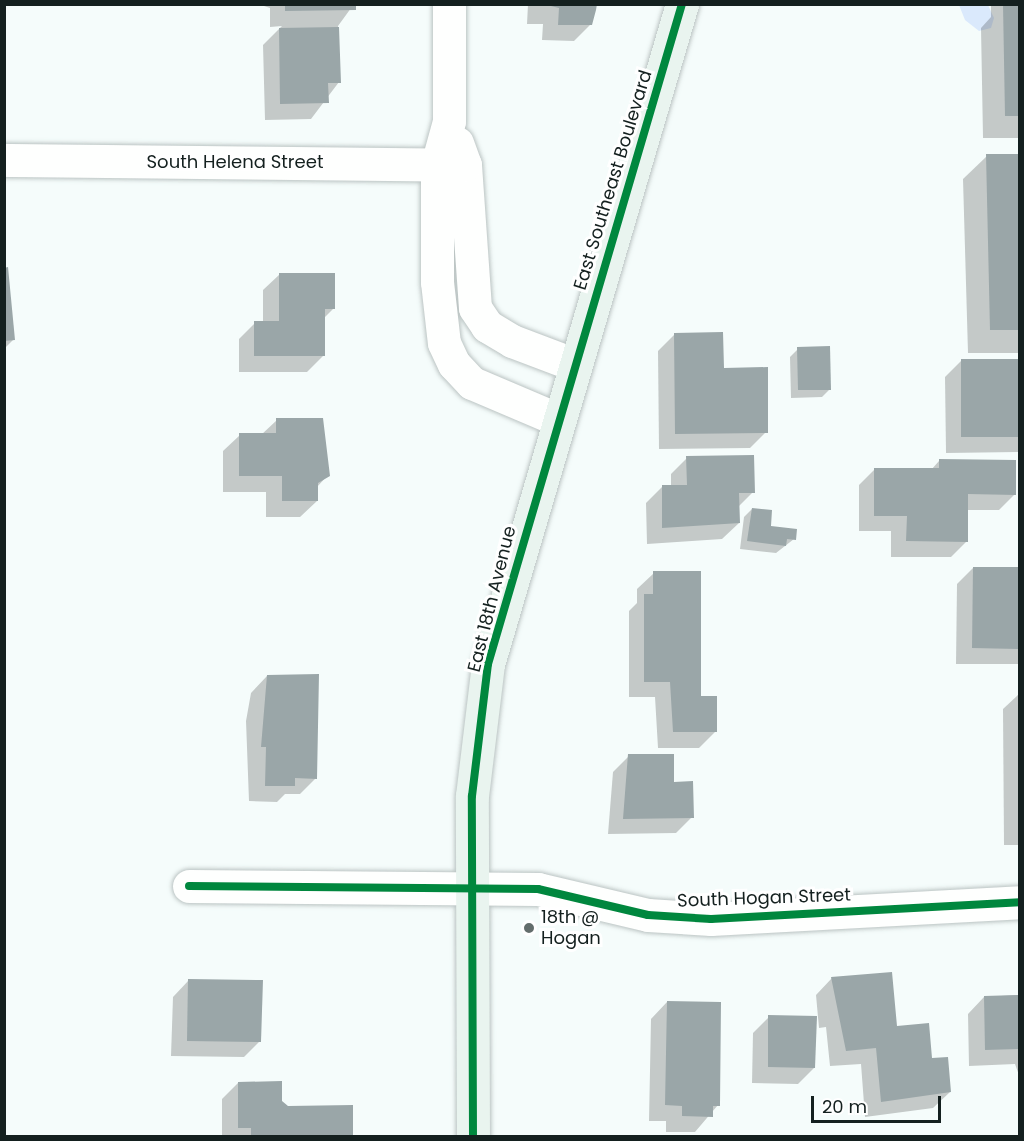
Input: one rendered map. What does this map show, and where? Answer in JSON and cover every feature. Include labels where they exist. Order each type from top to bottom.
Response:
[{"type":"main road","name":"East Southeast Boulevard","points":[[573,364],[682,4]]},
{"type":"main road","name":"East 18th Avenue","points":[[473,1137],[472,796],[488,664],[573,364]]},
{"type":"street","points":[[449,4],[451,165],[475,308],[487,326],[512,341],[573,364]]},
{"type":"street","name":"South Helena Street","points":[[4,160],[451,165]]},
{"type":"street","points":[[451,165],[438,317],[454,364],[494,396],[557,419]]},
{"type":"street","name":"South Hogan Street","points":[[189,886],[563,891],[648,915],[711,919],[1020,902]]},
{"type":"water","points":[[959,5],[988,5],[994,18],[991,28],[979,31],[965,20]]},
{"type":"building","points":[[285,4],[356,4],[356,10],[285,11]]},
{"type":"building","points":[[543,4],[597,4],[592,25],[558,25],[559,8]]},
{"type":"building","points":[[1003,4],[1020,4],[1020,116],[1005,116]]},
{"type":"building","points":[[339,27],[341,83],[328,83],[329,103],[280,104],[279,28]]},
{"type":"building","points":[[986,154],[1020,154],[1020,330],[990,330]]},
{"type":"building","points":[[8,267],[15,340],[4,341],[4,268]]},
{"type":"building","points":[[279,273],[335,273],[335,309],[325,309],[325,356],[254,356],[254,321],[279,321]]},
{"type":"building","points":[[723,332],[724,368],[768,367],[768,433],[675,434],[674,333]]},
{"type":"building","points":[[830,346],[831,390],[798,390],[797,347]]},
{"type":"building","points":[[961,359],[1020,359],[1020,437],[961,437]]},
{"type":"building","points":[[276,418],[323,418],[330,476],[318,483],[318,501],[282,501],[282,476],[239,476],[239,433],[276,433]]},
{"type":"building","points":[[754,455],[755,493],[739,493],[740,523],[662,528],[662,485],[687,485],[686,456]]},
{"type":"building","points":[[939,459],[1016,460],[1016,495],[968,494],[968,542],[906,541],[907,516],[874,516],[874,468],[939,468]]},
{"type":"building","points":[[752,508],[772,510],[771,526],[797,529],[796,540],[787,539],[786,546],[747,541]]},
{"type":"building","points":[[973,567],[1020,567],[1020,649],[972,648]]},
{"type":"building","points":[[653,571],[701,571],[701,696],[717,696],[717,732],[673,732],[670,682],[644,682],[644,594],[653,594]]},
{"type":"building","points":[[319,674],[317,779],[295,778],[295,786],[265,786],[266,747],[261,747],[267,675]]},
{"type":"building","points":[[628,754],[674,754],[674,782],[693,781],[694,818],[623,819]]},
{"type":"building","points":[[892,972],[897,1026],[929,1023],[932,1058],[948,1057],[951,1092],[881,1102],[876,1048],[846,1051],[831,977]]},
{"type":"building","points":[[188,979],[263,980],[261,1042],[187,1041]]},
{"type":"building","points":[[1020,995],[1020,1049],[985,1050],[984,996]]},
{"type":"building","points":[[667,1001],[721,1002],[720,1106],[713,1106],[713,1117],[682,1116],[682,1106],[665,1105]]},
{"type":"building","points":[[768,1015],[817,1016],[815,1068],[768,1067]]},
{"type":"building","points":[[282,1081],[282,1101],[288,1106],[353,1105],[353,1136],[251,1136],[251,1128],[238,1128],[238,1082]]},
{"type":"cycle path","points":[[473,1136],[472,796],[488,664],[682,4]]},
{"type":"cycle path","points":[[189,886],[538,889],[648,915],[711,919],[1020,902]]},
{"type":"place","name":"18th @ Hogan","points":[[529,928]]}]
